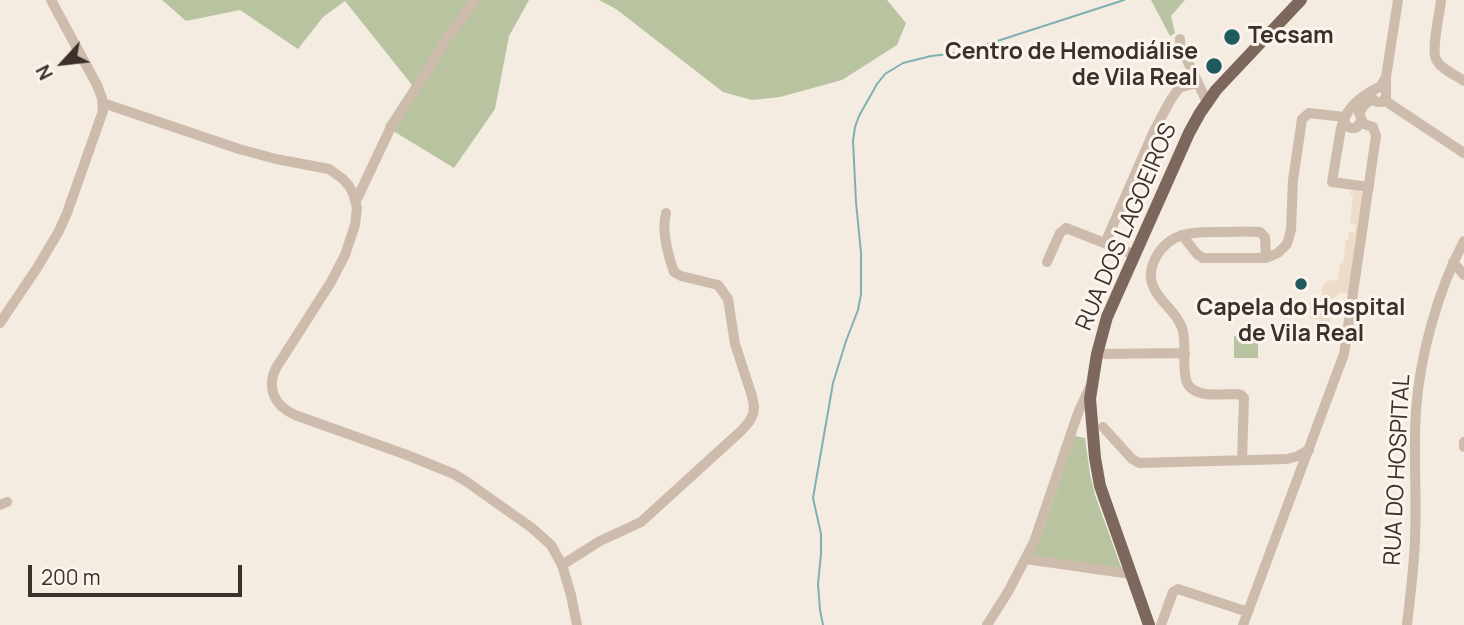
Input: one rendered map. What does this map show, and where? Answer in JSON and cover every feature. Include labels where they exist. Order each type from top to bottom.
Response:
[{"type":"main road","name":"RUA DOS LAGOEIROS","points":[[1149,625],[1100,486],[1090,399],[1097,354],[1107,317],[1193,124],[1216,90],[1301,0]]},
{"type":"street","points":[[0,323],[60,231],[102,115],[103,103],[97,85],[51,0]]},
{"type":"street","points":[[356,201],[390,129],[448,37],[475,0]]},
{"type":"street","points":[[1379,94],[1386,77],[1398,0]]},
{"type":"street","points":[[1441,0],[1434,57],[1439,64],[1464,81]]},
{"type":"street","points":[[1180,39],[1181,47],[1207,102]]},
{"type":"street","points":[[1105,243],[1170,100],[1182,87],[1198,83]]},
{"type":"street","points":[[1369,187],[1332,182],[1341,128],[1352,117],[1361,99],[1379,94]]},
{"type":"street","points":[[1379,94],[1464,153]]},
{"type":"street","points":[[103,103],[239,149],[329,169],[343,179],[356,201],[355,225],[339,268],[273,374],[272,387],[277,401],[284,410],[295,415],[407,455],[463,479],[540,534],[551,545],[562,565],[577,625]]},
{"type":"street","points":[[1182,234],[1196,254],[1203,258],[1266,258],[1275,255],[1291,234],[1293,180],[1302,119],[1309,113],[1352,117],[1373,127],[1376,132],[1345,350],[1243,625]]},
{"type":"street","points":[[562,565],[600,541],[641,522],[741,431],[753,414],[752,396],[734,341],[728,299],[722,288],[716,284],[674,272],[667,245],[664,219],[666,213]]},
{"type":"street","points":[[1047,262],[1065,228],[1135,256]]},
{"type":"street","points":[[1242,460],[1244,398],[1238,394],[1202,393],[1191,387],[1185,377],[1185,337],[1181,323],[1156,292],[1151,275],[1160,251],[1182,234],[1193,232],[1260,232],[1265,237],[1266,258]]},
{"type":"street","name":"RUA DO HOSPITAL","points":[[1407,625],[1415,543],[1417,396],[1426,346],[1447,276],[1464,241]]},
{"type":"street","points":[[1453,262],[1464,275]]},
{"type":"street","points":[[1097,354],[1185,354]]},
{"type":"street","points":[[987,625],[1009,592],[1040,529],[1082,401],[1091,385]]},
{"type":"street","points":[[1075,421],[1095,425],[1139,463],[1290,459],[1309,450]]},
{"type":"street","points":[[1026,559],[1131,574]]},
{"type":"street","points":[[1161,625],[1173,592],[1178,589],[1248,612]]},
{"type":"green space","points":[[162,0],[529,0],[509,36],[495,109],[454,168],[385,126],[412,85],[345,1],[323,17],[298,49],[240,10],[186,21]]},
{"type":"green space","points":[[599,0],[887,0],[906,23],[897,45],[842,80],[780,97],[752,100],[723,92],[616,9]]},
{"type":"green space","points":[[1151,0],[1185,0],[1171,16],[1175,33],[1170,36]]},
{"type":"green space","points":[[1234,336],[1258,336],[1258,358],[1234,358]]},
{"type":"green space","points":[[1075,436],[1085,438],[1095,495],[1122,570],[1031,556],[1044,528]]},
{"type":"shaded area","points":[[1351,190],[1361,192],[1363,197],[1350,293],[1340,293],[1330,301],[1330,328],[1320,328],[1320,319],[1310,319],[1310,300],[1322,300],[1322,287],[1328,280],[1338,281],[1346,240],[1349,232],[1355,233],[1356,224],[1350,223],[1353,196],[1350,195]]},
{"type":"waterway","points":[[823,625],[818,584],[821,534],[813,498],[833,383],[861,294],[861,253],[853,141],[859,116],[885,74],[903,63],[957,53],[1124,0]]},
{"type":"place","name":"Tecsam","points":[[1232,37]]},
{"type":"place","name":"Centro de Hemodiálise de Vila Real","points":[[1214,66]]},
{"type":"place","name":"Capela do Hospital de Vila Real","points":[[1301,284]]}]
